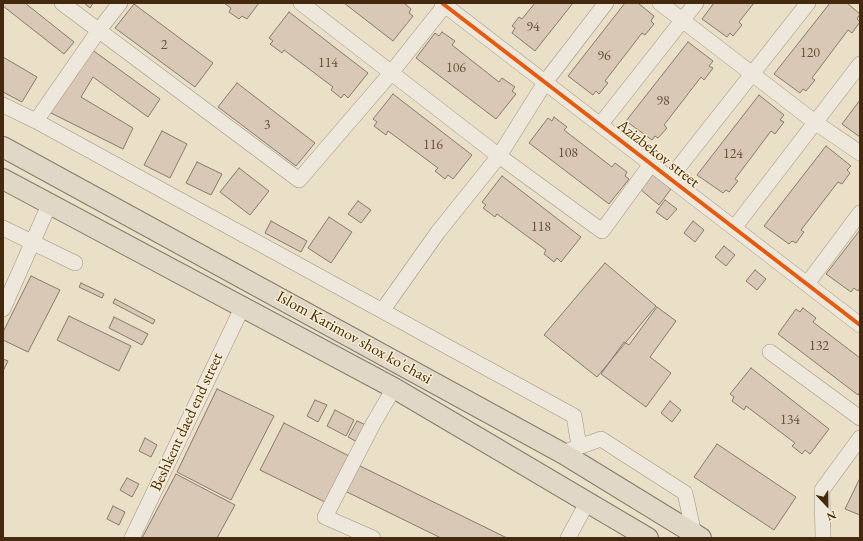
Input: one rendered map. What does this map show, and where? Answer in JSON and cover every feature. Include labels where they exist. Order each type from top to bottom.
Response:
[{"type":"main road","name":"Islom Karimov shox ko'chasi","points":[[3,147],[335,328],[571,450],[697,536]]},
{"type":"main road","name":"Islom Karimov shox ko'chasi","points":[[3,180],[243,306],[394,388],[588,501],[648,538]]},
{"type":"main road","points":[[320,348],[318,341],[323,329],[328,327],[335,328]]},
{"type":"street","points":[[62,3],[299,180],[391,73],[443,4]]},
{"type":"street","points":[[36,120],[99,30],[120,3]]},
{"type":"street","name":"Azizbekov street","points":[[301,3],[499,156],[602,231],[651,164]]},
{"type":"street","points":[[382,311],[438,232],[499,156],[546,81],[606,3]]},
{"type":"street","points":[[660,3],[816,123],[860,153]]},
{"type":"street","name":"Azizbekov street","points":[[600,124],[696,3]]},
{"type":"street","name":"Azizbekov street","points":[[670,178],[808,3]]},
{"type":"street","name":"Azizbekov street","points":[[443,4],[546,81],[860,325]]},
{"type":"street","points":[[734,228],[860,64]]},
{"type":"street","points":[[3,105],[36,120],[574,416],[571,450],[601,439],[685,493],[697,536]]},
{"type":"street","points":[[3,309],[49,205]]},
{"type":"street","points":[[807,284],[860,213]]},
{"type":"street","points":[[3,228],[75,263]]},
{"type":"street","name":"Beshkent daed end street","points":[[132,538],[243,306]]},
{"type":"street","points":[[770,352],[860,418]]},
{"type":"street","points":[[372,538],[325,517],[373,424],[394,388]]},
{"type":"street","points":[[823,538],[822,490],[860,438]]},
{"type":"street","points":[[568,538],[588,501]]},
{"type":"building","points":[[3,3],[25,3],[74,42],[64,54],[3,6]]},
{"type":"building","points":[[84,3],[93,3],[90,8]]},
{"type":"building","points":[[224,3],[259,3],[247,19],[242,16],[239,19],[229,12],[231,8]]},
{"type":"building","points":[[344,3],[404,3],[411,9],[409,13],[413,16],[393,41]]},
{"type":"building","points":[[535,3],[573,3],[535,51],[512,33],[515,28],[512,26],[519,17],[522,19]]},
{"type":"building","points":[[625,3],[638,3],[654,16],[651,21],[654,24],[645,35],[642,33],[605,81],[608,83],[599,94],[596,91],[593,95],[568,76]]},
{"type":"building","points":[[714,3],[754,3],[739,22],[742,25],[733,36],[730,33],[727,37],[702,19]]},
{"type":"building","points":[[830,3],[847,3],[860,14],[857,19],[860,22],[852,33],[848,30],[812,78],[815,80],[806,91],[803,89],[800,93],[774,74]]},
{"type":"building","points":[[134,4],[213,63],[195,87],[115,28]]},
{"type":"building","points":[[289,12],[368,73],[348,98],[344,94],[341,98],[331,90],[333,87],[284,50],[282,53],[270,44],[273,41],[269,38]]},
{"type":"building","points":[[442,32],[455,41],[452,45],[499,82],[502,78],[515,87],[512,91],[516,94],[496,119],[416,58],[435,33],[439,36]]},
{"type":"building","points":[[688,42],[713,61],[709,66],[713,68],[704,80],[701,77],[664,125],[667,128],[658,138],[655,136],[652,140],[626,121]]},
{"type":"building","points":[[91,49],[160,99],[148,117],[93,77],[81,97],[133,128],[123,149],[41,108]]},
{"type":"building","points":[[3,57],[37,77],[22,102],[3,92]]},
{"type":"building","points":[[237,83],[315,143],[296,166],[218,107]]},
{"type":"building","points":[[393,94],[472,155],[453,179],[448,175],[445,179],[435,171],[438,168],[388,131],[386,135],[374,126],[377,122],[373,119]]},
{"type":"building","points":[[759,95],[784,115],[780,120],[784,122],[775,134],[771,131],[735,179],[738,181],[729,192],[726,190],[723,193],[697,175]]},
{"type":"building","points":[[860,100],[860,137],[842,124]]},
{"type":"building","points":[[554,117],[567,127],[564,130],[612,167],[615,163],[627,172],[625,176],[629,179],[609,204],[529,143],[548,118],[552,121]]},
{"type":"building","points":[[162,131],[187,144],[170,178],[144,165]]},
{"type":"building","points":[[826,146],[851,166],[847,170],[850,173],[842,184],[838,182],[801,230],[804,232],[796,243],[792,241],[789,244],[764,226]]},
{"type":"building","points":[[197,162],[222,174],[211,195],[186,183]]},
{"type":"building","points":[[239,168],[269,191],[250,215],[220,192]]},
{"type":"building","points":[[652,174],[671,189],[659,205],[640,189]]},
{"type":"building","points":[[502,176],[581,237],[561,262],[557,258],[554,262],[544,254],[546,250],[497,214],[495,217],[483,208],[486,205],[482,202]]},
{"type":"building","points":[[665,200],[677,209],[667,220],[656,212]]},
{"type":"building","points":[[358,201],[371,210],[361,223],[348,214]]},
{"type":"building","points":[[329,217],[352,232],[331,263],[308,248]]},
{"type":"building","points":[[271,221],[307,241],[301,252],[265,233]]},
{"type":"building","points":[[693,221],[704,230],[695,242],[684,233]]},
{"type":"building","points":[[860,230],[860,288],[858,291],[854,288],[851,292],[826,274]]},
{"type":"building","points":[[724,246],[735,255],[726,266],[715,257]]},
{"type":"building","points":[[605,263],[656,306],[597,377],[544,335]]},
{"type":"building","points":[[755,270],[766,279],[757,290],[746,281]]},
{"type":"building","points":[[31,276],[60,290],[28,352],[3,340],[3,332]]},
{"type":"building","points":[[81,283],[104,294],[102,298],[79,287]]},
{"type":"building","points":[[115,299],[155,320],[153,324],[113,303]]},
{"type":"building","points":[[657,307],[676,321],[650,357],[671,373],[646,407],[601,374],[624,342],[629,345]]},
{"type":"building","points":[[803,308],[816,318],[813,322],[860,358],[860,392],[858,395],[778,334],[796,309],[800,312]]},
{"type":"building","points":[[69,316],[131,346],[119,371],[57,340]]},
{"type":"building","points":[[114,317],[148,334],[142,345],[109,328]]},
{"type":"building","points":[[3,359],[8,361],[3,371]]},
{"type":"building","points":[[751,368],[829,429],[810,454],[805,450],[802,454],[792,446],[795,443],[746,406],[744,410],[732,401],[734,397],[730,394]]},
{"type":"building","points":[[217,389],[274,416],[231,500],[177,472]]},
{"type":"building","points":[[315,400],[327,405],[318,422],[307,416]]},
{"type":"building","points":[[670,401],[681,410],[672,422],[661,413]]},
{"type":"building","points":[[335,410],[354,420],[346,436],[327,426]]},
{"type":"building","points":[[357,421],[368,426],[359,443],[348,437]]},
{"type":"building","points":[[284,423],[349,456],[325,502],[260,470]]},
{"type":"building","points":[[145,438],[157,445],[151,457],[139,451]]},
{"type":"building","points":[[717,444],[796,497],[774,530],[694,477]]},
{"type":"building","points":[[358,465],[507,538],[441,538],[345,491]]},
{"type":"building","points":[[176,474],[235,505],[217,538],[142,538]]},
{"type":"building","points":[[127,478],[139,484],[132,497],[120,490]]},
{"type":"building","points":[[860,478],[860,515],[845,509]]},
{"type":"building","points":[[113,506],[125,512],[119,525],[107,519]]},
{"type":"cycle path","points":[[442,3],[860,325]]}]
